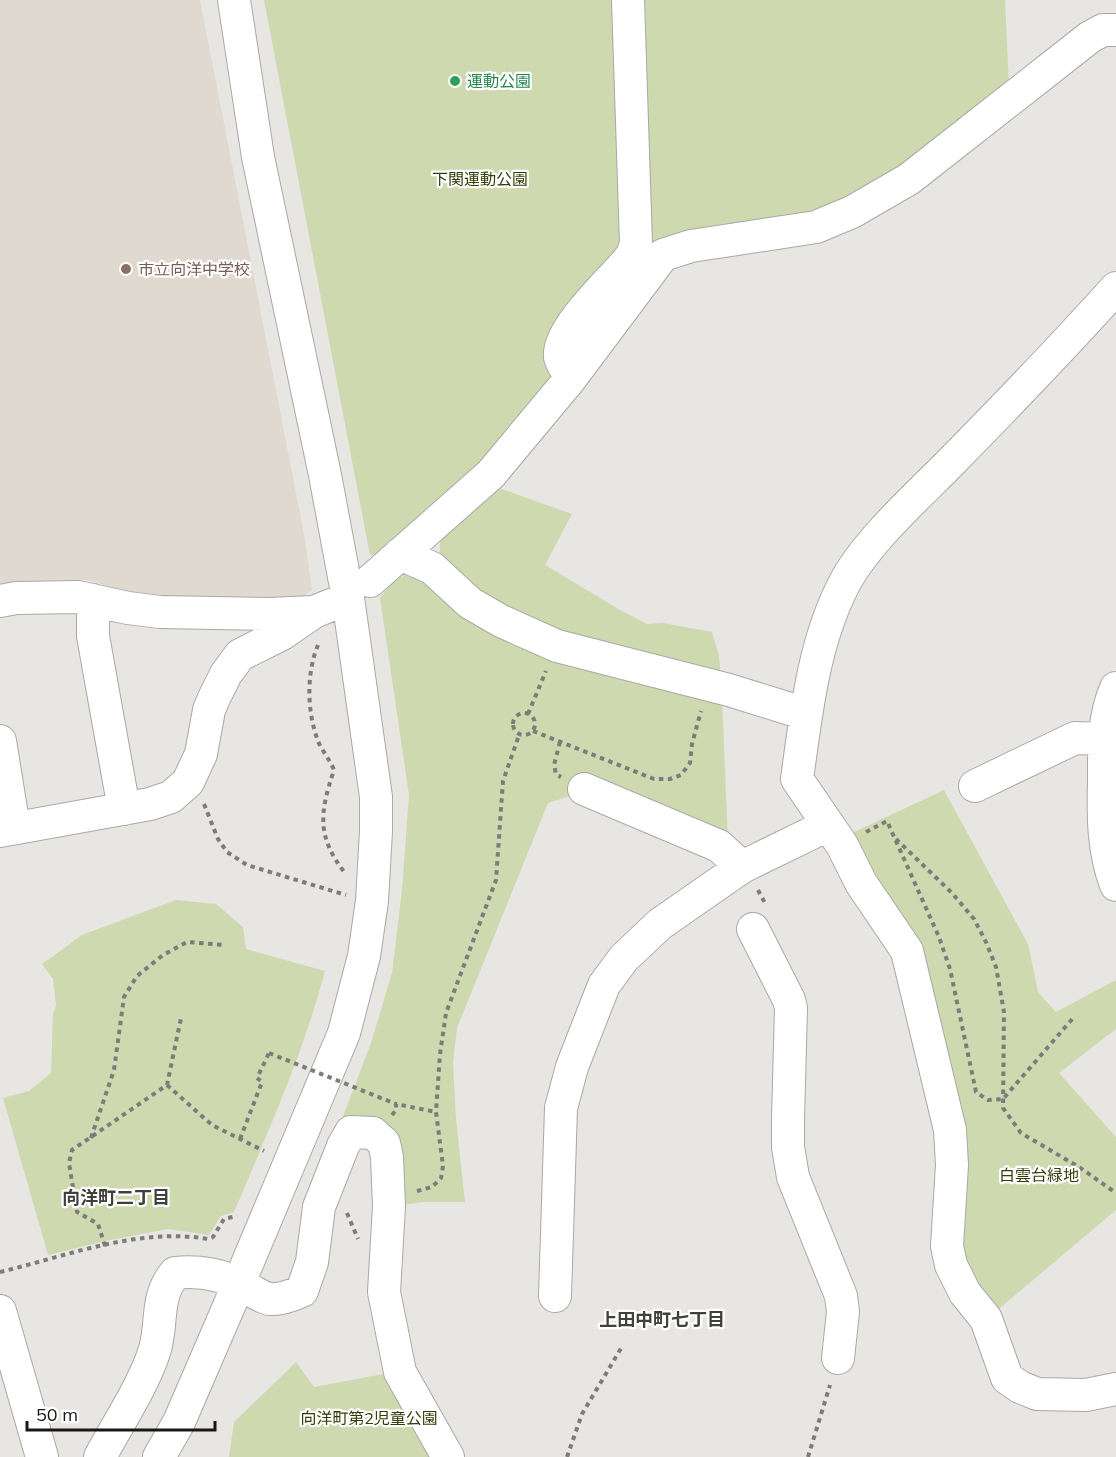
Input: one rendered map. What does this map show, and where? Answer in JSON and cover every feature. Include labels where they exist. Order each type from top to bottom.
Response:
[{"type":"street","points":[[159,1457],[179,1422],[344,1032],[364,956],[372,901],[376,831],[376,797],[359,589],[325,475],[258,157],[234,0]]},
{"type":"street","points":[[571,378],[560,357],[570,326],[628,260],[636,244],[628,0]]},
{"type":"street","points":[[0,741],[7,829],[150,804],[171,797],[188,782],[201,754],[209,710],[226,674],[240,655],[282,634],[317,624],[491,474],[571,378],[663,255],[691,246],[816,226],[852,212],[909,179],[1090,38],[1103,30],[1116,30]]},
{"type":"street","points":[[1116,288],[1042,370],[886,528],[843,585],[815,665],[797,780],[842,845],[861,883],[907,951],[950,1130],[952,1166],[947,1246],[951,1265],[964,1293],[986,1319],[1008,1378],[1020,1387],[1036,1394],[1086,1395],[1116,1389]]},
{"type":"street","points":[[400,554],[432,568],[470,603],[501,621],[557,646],[703,684],[806,714]]},
{"type":"street","points":[[0,601],[16,598],[78,597],[128,608],[160,612],[269,614],[317,624]]},
{"type":"street","points":[[93,600],[93,636],[124,809]]},
{"type":"street","points":[[1116,688],[1108,705],[1104,739],[1104,835],[1108,861],[1116,885]]},
{"type":"street","points":[[975,786],[1075,738],[1104,739]]},
{"type":"street","points":[[576,785],[719,846],[742,867]]},
{"type":"street","points":[[555,1296],[561,1108],[572,1067],[604,985],[624,958],[660,924],[742,867],[828,825]]},
{"type":"street","points":[[753,929],[792,1008],[788,1147],[793,1177],[841,1296],[843,1312],[837,1358]]},
{"type":"street","points":[[100,1457],[148,1366],[155,1347],[165,1285],[175,1274],[207,1273],[239,1283],[269,1299],[290,1296],[302,1290],[312,1262],[319,1207],[343,1146],[351,1132],[373,1133],[384,1143],[387,1157],[389,1206],[384,1292],[400,1372],[448,1457]]},
{"type":"street","points":[[0,1311],[42,1457]]},
{"type":"path","points":[[317,624],[309,684],[312,713],[319,742],[334,770],[326,792],[323,828],[330,850],[348,876]]},
{"type":"path","points":[[528,714],[557,646]]},
{"type":"path","points":[[532,731],[654,780],[670,779],[681,774],[690,763],[692,744],[703,706],[703,684]]},
{"type":"path","points":[[520,714],[528,714],[535,721],[532,731],[527,735],[519,735],[513,730],[514,718],[520,714]]},
{"type":"path","points":[[414,1192],[432,1187],[441,1178],[443,1166],[436,1112],[440,1054],[446,1013],[496,880],[503,781],[519,735]]},
{"type":"path","points":[[560,742],[554,765],[556,774],[576,785]]},
{"type":"path","points":[[188,782],[199,792],[218,839],[227,852],[247,866],[338,893]]},
{"type":"path","points":[[895,838],[952,893],[974,919],[986,942],[996,967],[1004,1012],[1003,1108],[1021,1133],[1079,1167],[1116,1193]]},
{"type":"path","points":[[91,1139],[114,1070],[124,997],[137,976],[163,955],[187,942],[224,945]]},
{"type":"path","points":[[976,1092],[988,1100],[1003,1099],[1074,1017]]},
{"type":"path","points":[[105,1246],[98,1224],[77,1212],[69,1169],[72,1150],[167,1085],[181,1018]]},
{"type":"path","points":[[240,1139],[262,1082],[257,1078],[269,1053],[396,1104],[436,1112]]},
{"type":"path","points":[[167,1085],[212,1125],[268,1152]]},
{"type":"path","points":[[331,1176],[361,1246]]},
{"type":"path","points":[[0,1272],[105,1246],[172,1235],[208,1239],[213,1237],[224,1219],[240,1215]]},
{"type":"path","points":[[567,1457],[582,1414],[622,1345]]},
{"type":"path","points":[[808,1457],[837,1358]]},
{"type":"shaded area","name":"市立向洋中学校","points":[[0,0],[200,0],[305,539],[312,590],[293,605],[157,602],[89,580],[48,580],[0,590]]},
{"type":"green space","name":"下関運動公園","points":[[264,0],[1005,0],[1009,86],[906,168],[823,209],[689,234],[666,236],[653,247],[502,447],[377,554],[370,555]]},
{"type":"green space","points":[[496,487],[572,514],[545,565],[647,624],[663,623],[712,632],[719,656],[721,679],[545,626],[495,603],[440,558],[440,537]]},
{"type":"green space","points":[[405,575],[431,582],[722,697],[728,843],[576,794],[548,803],[457,1028],[453,1062],[456,1119],[465,1202],[422,1202],[398,1206],[390,1134],[342,1119],[371,1043],[392,973],[402,890],[409,795],[380,598],[393,581]]},
{"type":"green space","name":"白雲台緑地","points":[[944,790],[1028,944],[1038,992],[1056,1012],[1116,980],[1116,1029],[1059,1073],[1116,1137],[1116,1210],[994,1313],[964,1262],[960,1249],[961,1129],[850,834]]},
{"type":"green space","points":[[176,900],[216,904],[243,927],[246,949],[325,971],[296,1063],[234,1212],[221,1216],[209,1235],[168,1229],[48,1255],[3,1098],[29,1091],[51,1073],[53,1014],[56,1005],[53,979],[42,964],[82,935]]},
{"type":"green space","name":"向洋町第2児童公園","points":[[296,1362],[314,1387],[389,1373],[439,1457],[229,1457],[234,1422]]},
{"type":"place","name":"運動公園","points":[[455,81]]},
{"type":"place","name":"市立向洋中学校","points":[[126,269]]},
{"type":"district","name":"向洋町二丁目","points":[[116,1198]]},
{"type":"district","name":"上田中町七丁目","points":[[662,1320]]}]
